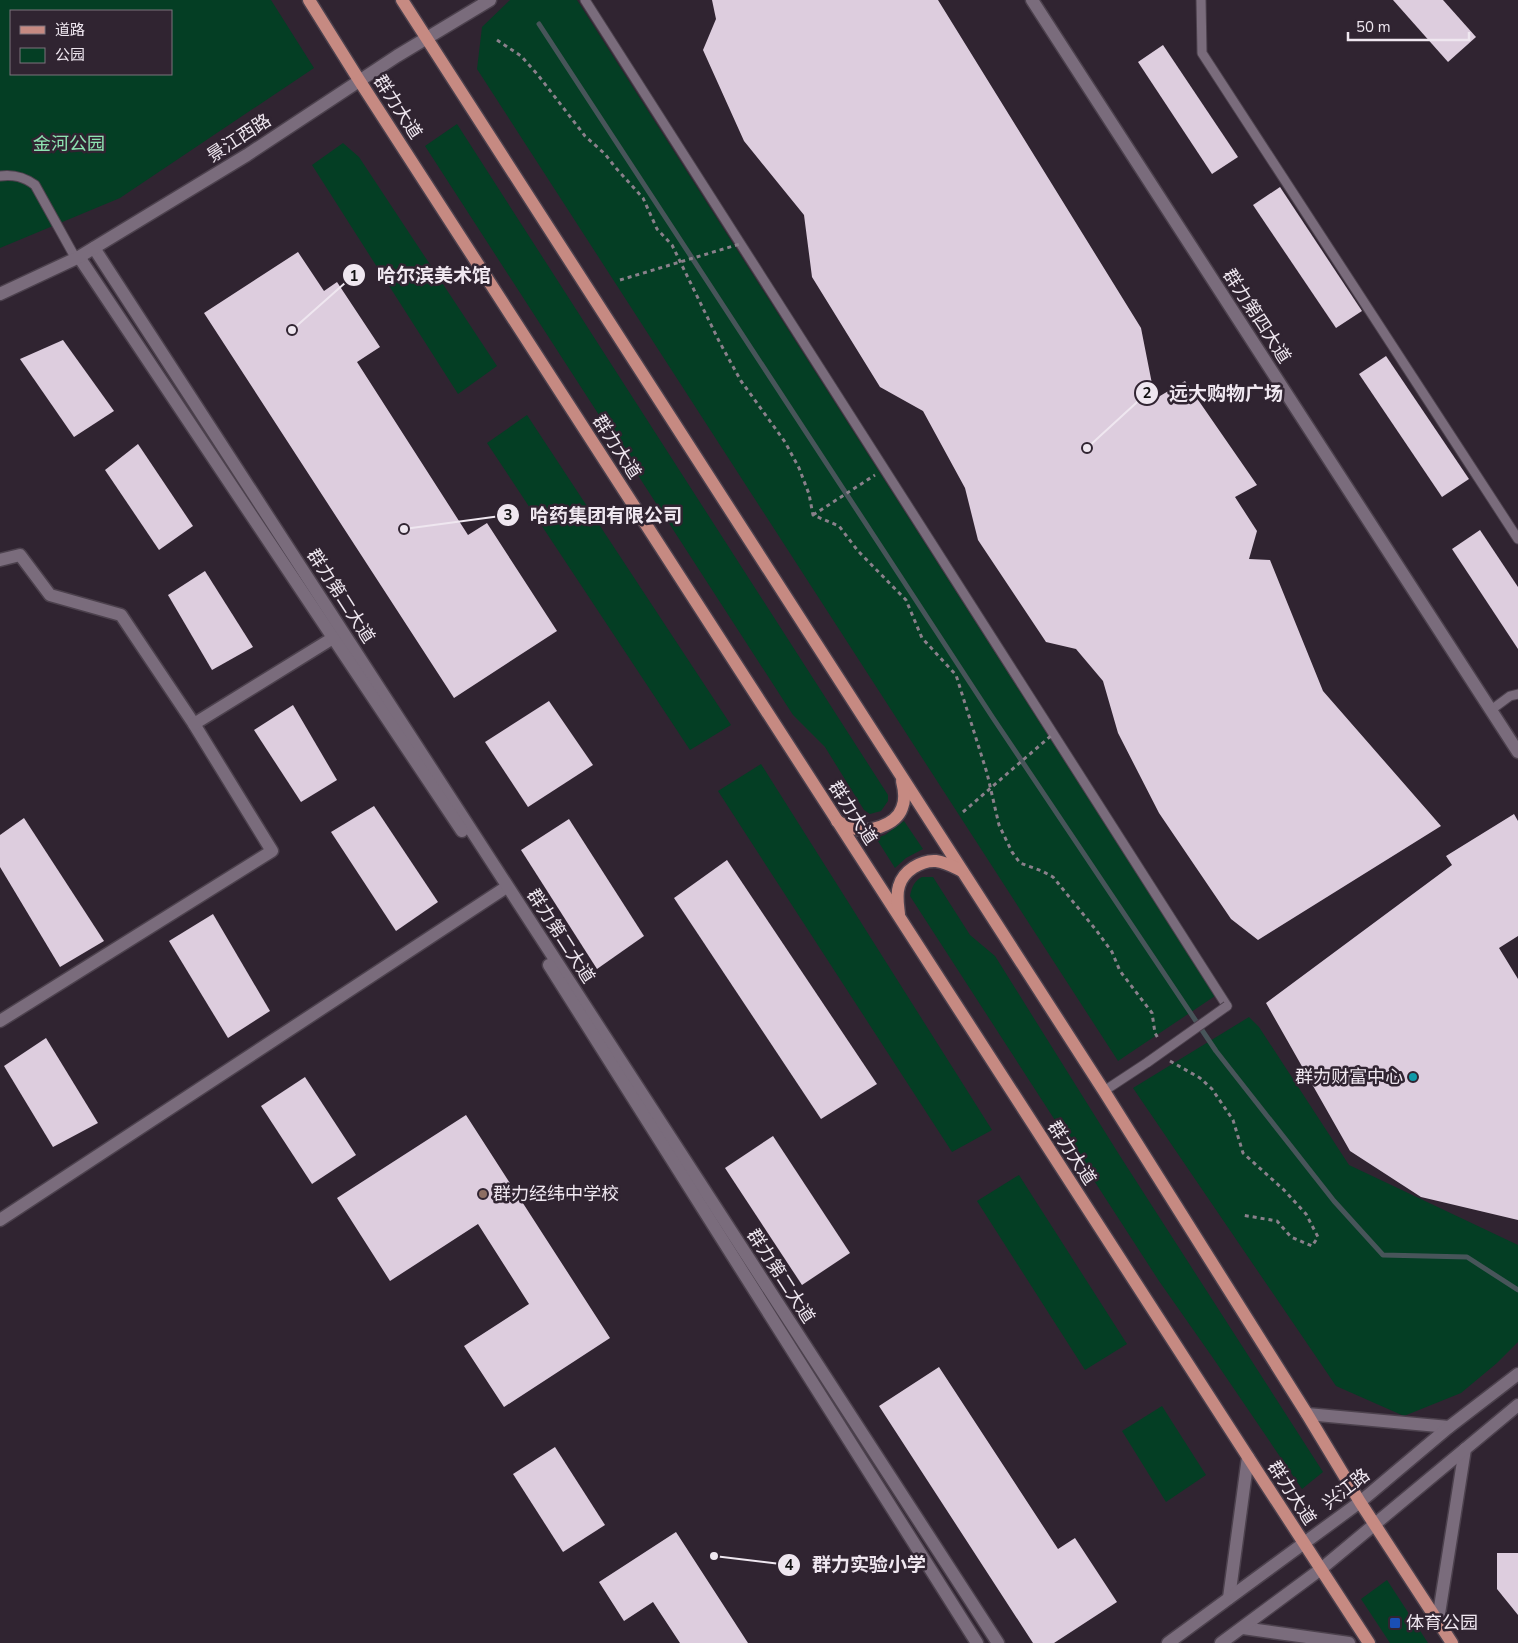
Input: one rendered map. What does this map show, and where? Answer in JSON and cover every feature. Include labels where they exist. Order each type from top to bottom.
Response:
[{"type":"main road","name":"群力大道","points":[[309,0],[1369,1643]]},
{"type":"main road","points":[[402,0],[1104,1091],[1307,1414],[1360,1502],[1452,1643]]},
{"type":"main road","name":"景江西路","points":[[0,294],[77,258],[94,248],[246,155],[360,80],[490,0]]},
{"type":"main road","name":"群力第四大道","points":[[1032,0],[1518,752]]},
{"type":"main road","name":"群力第二大道","points":[[94,248],[998,1643]]},
{"type":"main road","name":"群力第二大道","points":[[77,258],[502,890],[977,1643]]},
{"type":"main road","points":[[0,560],[20,555],[50,596],[120,615],[194,724],[272,851],[0,1021]]},
{"type":"main road","points":[[194,724],[333,638]]},
{"type":"main road","points":[[838,821],[852,829],[870,830],[896,817],[902,808],[904,800],[901,776]]},
{"type":"main road","points":[[899,916],[898,888],[901,879],[907,872],[926,862],[936,861],[947,863],[962,871]]},
{"type":"main road","points":[[0,1220],[502,890]]},
{"type":"main road","name":"兴江路","points":[[1168,1643],[1360,1502],[1449,1427],[1518,1374]]},
{"type":"main road","points":[[1221,1643],[1321,1569],[1518,1405]]},
{"type":"main road","points":[[1307,1414],[1449,1427]]},
{"type":"main road","points":[[1438,1620],[1465,1449]]},
{"type":"main road","points":[[1229,1598],[1248,1457]]},
{"type":"main road","points":[[1243,1628],[1349,1643]]},
{"type":"lane","points":[[585,0],[1227,1006],[1104,1091]]},
{"type":"lane","points":[[1201,0],[1202,53],[1518,540]]},
{"type":"lane","points":[[0,176],[19,176],[35,185],[77,258]]},
{"type":"lane","points":[[1491,710],[1510,696],[1518,694]]},
{"type":"path","points":[[497,40],[521,56],[585,136],[606,154],[643,198],[657,229],[672,245],[719,341],[741,381],[785,442],[799,468],[809,494],[813,514]]},
{"type":"path","points":[[620,280],[740,244]]},
{"type":"path","points":[[813,514],[884,469]]},
{"type":"path","points":[[813,514],[839,526],[858,551],[906,600],[922,638],[956,675],[987,773],[999,825],[1012,852],[1020,863],[1054,877],[1096,930],[1112,952],[1120,971],[1152,1013],[1154,1033],[1162,1047]]},
{"type":"path","points":[[963,812],[1053,734]]},
{"type":"path","points":[[1166,1054],[1170,1061],[1200,1078],[1212,1089],[1233,1120],[1243,1153],[1284,1190],[1306,1214],[1318,1237],[1312,1246],[1291,1237],[1277,1221],[1242,1215]]},
{"type":"green space","name":"金河公园","points":[[0,0],[271,0],[314,68],[120,198],[0,248]]},
{"type":"green space","points":[[510,0],[577,0],[1215,996],[1118,1061],[477,69],[482,27]]},
{"type":"green space","points":[[457,124],[888,795],[888,801],[881,811],[870,814],[864,810],[825,747],[793,715],[425,146]]},
{"type":"green space","points":[[343,143],[359,157],[497,366],[458,394],[312,165]]},
{"type":"green space","points":[[527,415],[731,725],[690,750],[487,443]]},
{"type":"green space","points":[[761,764],[992,1130],[952,1152],[718,791]]},
{"type":"green space","points":[[904,821],[923,849],[906,858],[895,868],[876,838],[885,835]]},
{"type":"green space","points":[[922,877],[933,877],[970,935],[995,956],[1120,1156],[1323,1472],[1302,1489],[1159,1281],[910,896],[917,880]]},
{"type":"green space","points":[[1249,1017],[1259,1027],[1349,1165],[1518,1245],[1518,1342],[1497,1363],[1461,1393],[1404,1416],[1336,1386],[1133,1088]]},
{"type":"green space","points":[[1019,1175],[1127,1344],[1085,1370],[977,1201]]},
{"type":"green space","points":[[1162,1406],[1206,1475],[1166,1502],[1122,1431]]},
{"type":"green space","points":[[1387,1580],[1428,1643],[1390,1643],[1361,1599]]},
{"type":"building","points":[[712,0],[938,0],[1141,328],[1155,399],[1185,381],[1257,485],[1235,497],[1257,531],[1249,559],[1270,560],[1323,691],[1441,826],[1258,940],[1231,919],[1159,813],[1118,733],[1103,681],[1076,649],[1046,642],[978,540],[965,488],[923,411],[880,387],[812,277],[804,215],[744,141],[703,50],[716,19]]},
{"type":"building","points":[[1393,0],[1443,0],[1476,37],[1448,62]]},
{"type":"building","points":[[1163,45],[1238,157],[1212,174],[1138,62]]},
{"type":"building","points":[[1280,187],[1362,311],[1336,328],[1253,205]]},
{"type":"building","points":[[298,252],[324,291],[337,282],[380,347],[357,362],[468,535],[487,523],[557,631],[454,698],[204,313]]},
{"type":"building","points":[[63,340],[114,411],[74,437],[20,359]]},
{"type":"building","points":[[1386,356],[1469,479],[1442,497],[1359,374]]},
{"type":"building","points":[[138,444],[193,526],[159,550],[105,470]]},
{"type":"building","points":[[1480,530],[1518,587],[1518,649],[1452,549]]},
{"type":"building","points":[[205,571],[253,647],[212,670],[168,595]]},
{"type":"building","points":[[549,701],[593,765],[528,807],[485,742]]},
{"type":"building","points":[[293,705],[337,780],[301,802],[254,730]]},
{"type":"building","points":[[374,806],[438,902],[396,931],[331,832]]},
{"type":"building","name":"群力财富中心","points":[[1514,814],[1518,821],[1518,936],[1499,948],[1518,979],[1518,1220],[1421,1197],[1350,1151],[1266,1003],[1452,865],[1446,856]]},
{"type":"building","points":[[24,818],[104,941],[60,967],[0,867],[0,835]]},
{"type":"building","points":[[569,819],[644,936],[597,969],[521,850]]},
{"type":"building","points":[[727,860],[877,1084],[821,1119],[674,898]]},
{"type":"building","points":[[213,914],[270,1011],[228,1038],[169,941]]},
{"type":"building","points":[[46,1038],[98,1123],[53,1147],[4,1066]]},
{"type":"building","points":[[305,1077],[356,1155],[312,1184],[261,1106]]},
{"type":"building","points":[[466,1115],[610,1338],[504,1407],[464,1346],[529,1304],[478,1224],[390,1281],[337,1198]]},
{"type":"building","points":[[773,1136],[850,1253],[802,1285],[725,1168]]},
{"type":"building","points":[[939,1367],[1058,1549],[1075,1538],[1117,1602],[1054,1643],[1033,1643],[879,1406]]},
{"type":"building","points":[[555,1447],[605,1525],[563,1552],[513,1474]]},
{"type":"building","points":[[676,1532],[748,1643],[680,1643],[653,1602],[624,1621],[599,1582]]},
{"type":"building","points":[[1497,1553],[1518,1553],[1518,1615],[1497,1589]]},
{"type":"waterway","points":[[539,24],[993,718],[1216,1051],[1334,1201],[1383,1255],[1467,1257],[1518,1290]]},
{"type":"place","name":"哈尔滨美术馆","points":[[292,330]]},
{"type":"place","name":"远大购物广场","points":[[1087,448]]},
{"type":"place","name":"哈药集团有限公司","points":[[404,529]]},
{"type":"place","name":"群力财富中心","points":[[1413,1077]]},
{"type":"place","name":"群力经纬中学校","points":[[483,1194]]},
{"type":"place","name":"群力实验小学","points":[[714,1556]]},
{"type":"place","name":"体育公园","points":[[1395,1623]]}]
